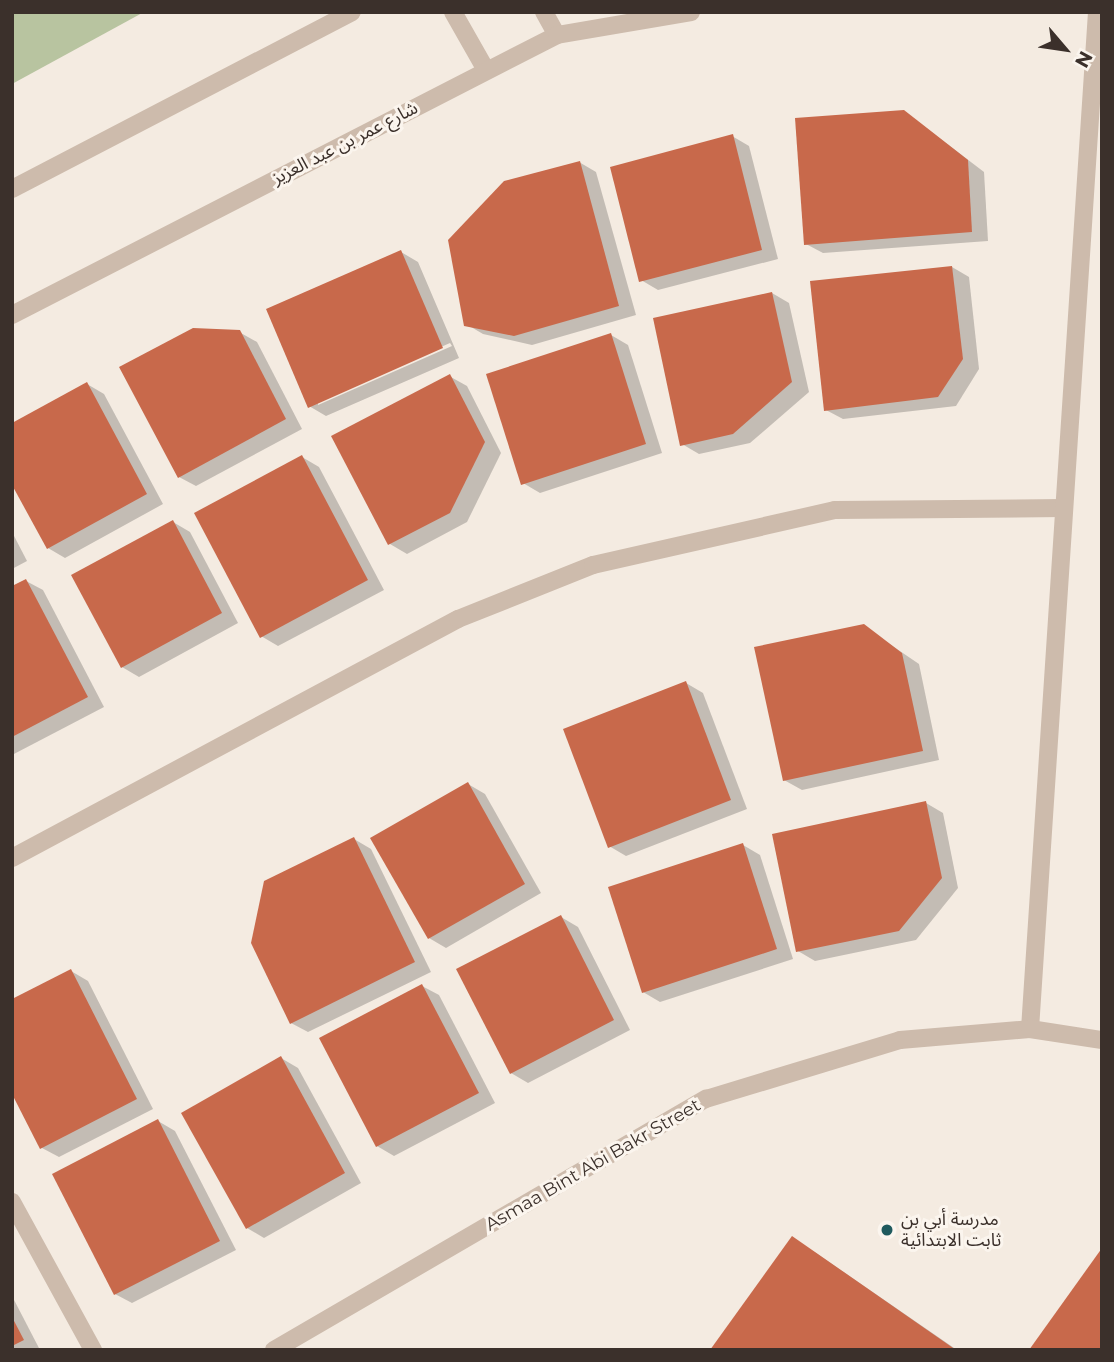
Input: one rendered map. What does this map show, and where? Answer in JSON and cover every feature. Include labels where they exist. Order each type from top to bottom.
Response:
[{"type":"street","points":[[12,189],[352,12]]},
{"type":"street","points":[[453,12],[486,70]]},
{"type":"street","points":[[544,12],[557,35]]},
{"type":"street","name":"شارع عمر بن عبد العزيز","points":[[12,315],[557,35],[691,12]]},
{"type":"street","points":[[1030,1028],[1097,12]]},
{"type":"street","points":[[12,858],[458,619],[593,565],[835,510],[1064,508]]},
{"type":"street","name":"Asmaa Bint Abi Bakr Street","points":[[274,1350],[706,1099],[900,1040],[1030,1028],[1102,1040]]},
{"type":"street","points":[[12,1202],[93,1350]]},
{"type":"green space","points":[[12,12],[144,12],[12,84]]},
{"type":"building","points":[[904,110],[968,160],[972,232],[804,245],[795,118]]},
{"type":"building","points":[[733,134],[762,250],[639,282],[610,167]]},
{"type":"building","points":[[580,161],[619,306],[514,336],[464,326],[448,240],[504,181]]},
{"type":"building","points":[[401,250],[443,348],[308,408],[266,309]]},
{"type":"building","points":[[952,266],[963,359],[938,397],[824,411],[810,281]]},
{"type":"building","points":[[772,292],[792,382],[733,434],[680,446],[653,318]]},
{"type":"building","points":[[193,328],[240,330],[286,419],[178,478],[119,367]]},
{"type":"building","points":[[611,333],[646,444],[521,485],[486,374]]},
{"type":"building","points":[[450,374],[485,442],[450,513],[388,545],[331,436]]},
{"type":"building","points":[[87,382],[147,494],[47,549],[12,485],[12,423]]},
{"type":"building","points":[[302,455],[368,580],[260,638],[194,513]]},
{"type":"building","points":[[173,520],[222,613],[121,668],[71,575]]},
{"type":"building","points":[[26,579],[88,697],[12,737],[12,586]]},
{"type":"building","points":[[864,624],[902,653],[923,751],[783,781],[754,647]]},
{"type":"building","points":[[686,681],[731,800],[608,848],[563,729]]},
{"type":"building","points":[[468,782],[525,884],[428,939],[370,838]]},
{"type":"building","points":[[926,801],[942,878],[899,931],[796,952],[772,834]]},
{"type":"building","points":[[354,837],[415,962],[290,1024],[251,943],[264,881]]},
{"type":"building","points":[[743,843],[777,949],[642,993],[608,887]]},
{"type":"building","points":[[561,915],[614,1020],[510,1074],[456,969]]},
{"type":"building","points":[[71,969],[137,1099],[40,1149],[12,1094],[12,999]]},
{"type":"building","points":[[422,984],[479,1093],[376,1147],[319,1038]]},
{"type":"building","points":[[281,1056],[345,1173],[246,1229],[181,1113]]},
{"type":"building","points":[[158,1119],[220,1241],[114,1295],[52,1174]]},
{"type":"building","points":[[792,1236],[956,1350],[710,1350]]},
{"type":"building","points":[[1102,1248],[1102,1350],[1029,1350]]},
{"type":"building","points":[[12,1317],[24,1340],[12,1346]]},
{"type":"place","name":"مدرسة أبي بن ثابت الابتدائية","points":[[887,1230]]}]
